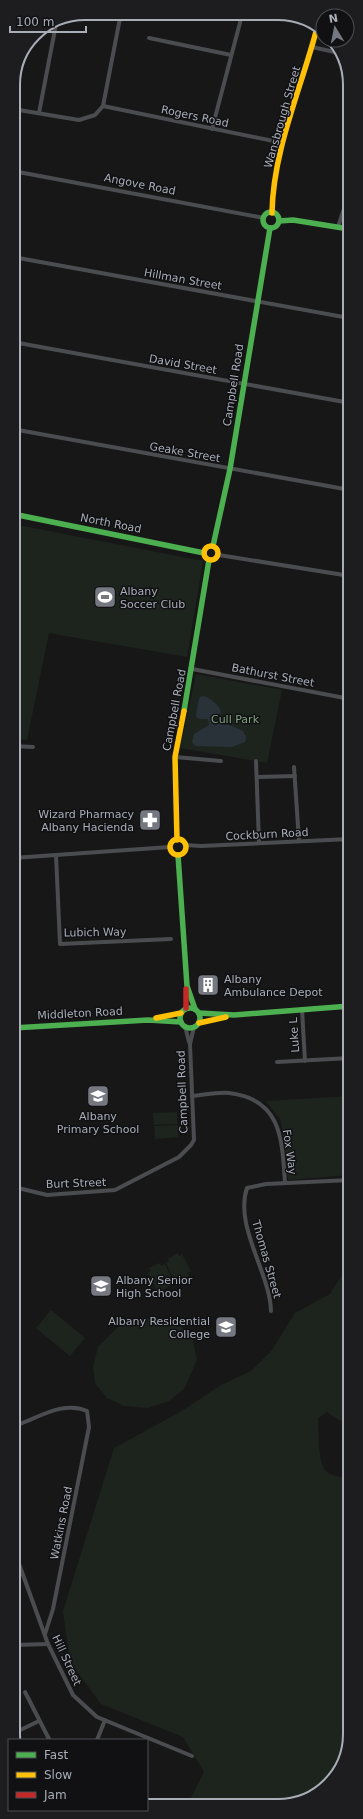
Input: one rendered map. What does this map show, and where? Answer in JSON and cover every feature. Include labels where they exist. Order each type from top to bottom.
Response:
[{"type":"main road","name":"Wansbrough Street","points":[[272,213],[273,185],[283,143],[315,36]]},
{"type":"main road","points":[[279,221],[277,216],[272,213],[267,214],[264,218],[265,224],[270,228],[274,227],[279,221],[293,220],[343,228]]},
{"type":"main road","name":"Campbell Road","points":[[213,546],[230,469],[270,228]]},
{"type":"main road","name":"North Road","points":[[20,515],[204,553]]},
{"type":"main road","points":[[208,546],[213,546],[218,549],[219,555],[215,560],[209,560],[205,558],[204,553],[208,546]]},
{"type":"main road","name":"Campbell Road","points":[[177,840],[175,757],[192,669],[209,560]]},
{"type":"main road","points":[[177,840],[182,841],[185,845],[185,851],[178,855],[173,854],[170,847],[172,842],[177,840]]},
{"type":"main road","points":[[178,855],[186,986],[183,1024]]},
{"type":"main road","points":[[186,986],[197,1011],[196,1025],[234,1015],[343,1006]]},
{"type":"main road","name":"Middleton Road","points":[[148,1020],[183,1011],[197,1011]]},
{"type":"main road","points":[[197,1011],[234,1015]]},
{"type":"main road","name":"Middleton Road","points":[[20,1028],[148,1020],[196,1025]]},
{"type":"street","points":[[20,110],[79,120],[95,115],[103,106],[120,20]]},
{"type":"street","points":[[212,129],[241,20]]},
{"type":"street","points":[[39,114],[55,27]]},
{"type":"street","points":[[149,38],[231,55]]},
{"type":"street","points":[[312,47],[334,52]]},
{"type":"street","name":"Rogers Road","points":[[103,106],[283,143]]},
{"type":"street","name":"Angove Road","points":[[20,172],[264,218]]},
{"type":"street","points":[[338,227],[343,212]]},
{"type":"street","name":"Hillman Street","points":[[20,258],[343,317]]},
{"type":"street","name":"David Street","points":[[20,343],[343,402]]},
{"type":"street","name":"Geake Street","points":[[20,430],[343,489]]},
{"type":"street","points":[[219,555],[343,575]]},
{"type":"street","name":"Bathurst Street","points":[[192,669],[343,698]]},
{"type":"street","points":[[20,747],[33,748]]},
{"type":"street","points":[[175,757],[221,761]]},
{"type":"street","points":[[256,761],[259,843]]},
{"type":"street","points":[[294,767],[299,841]]},
{"type":"street","points":[[257,777],[294,776]]},
{"type":"street","name":"Cockburn Road","points":[[185,845],[343,839]]},
{"type":"street","points":[[20,858],[170,847]]},
{"type":"street","name":"Lubich Way","points":[[56,855],[60,944],[171,939]]},
{"type":"street","name":"Luke L","points":[[302,1009],[305,1061]]},
{"type":"street","name":"Campbell Road","points":[[115,1190],[179,1157],[191,1145],[194,1135],[190,1044],[183,1024]]},
{"type":"street","name":"Campbell Road","points":[[190,1044],[196,1025]]},
{"type":"street","points":[[277,1062],[343,1058]]},
{"type":"street","name":"Fox Way","points":[[192,1096],[227,1093],[246,1096],[262,1106],[270,1114],[277,1125],[283,1153],[285,1183]]},
{"type":"street","points":[[285,1183],[343,1180]]},
{"type":"street","name":"Thomas Street","points":[[271,1311],[271,1301],[255,1256],[244,1212],[244,1198],[247,1188],[255,1185],[285,1183]]},
{"type":"street","name":"Burt Street","points":[[20,1189],[47,1195],[115,1190]]},
{"type":"street","name":"Watkins Road","points":[[20,1424],[44,1413],[71,1408],[87,1411],[88,1416],[89,1427],[58,1586],[45,1634]]},
{"type":"street","name":"Hill Street","points":[[20,1566],[48,1644],[73,1696],[91,1713],[192,1756]]},
{"type":"street","points":[[20,1645],[48,1644]]},
{"type":"street","points":[[25,1692],[48,1739]]},
{"type":"street","points":[[97,1739],[105,1720]]},
{"type":"street","points":[[20,1730],[39,1721]]},
{"type":"green space","name":"Albany Soccer Club","points":[[20,525],[203,561],[187,657],[49,633],[27,740],[20,740]]},
{"type":"green space","name":"Cull Park","points":[[196,674],[282,690],[267,763],[180,748]]},
{"type":"green space","points":[[343,1096],[343,1176],[288,1180],[281,1121],[266,1101]]},
{"type":"green space","points":[[177,1112],[177,1124],[154,1125],[153,1113]]},
{"type":"green space","points":[[178,1125],[178,1137],[155,1139],[154,1126]]},
{"type":"green space","points":[[178,1253],[179,1256],[182,1254],[191,1272],[188,1273],[189,1276],[179,1281],[178,1279],[174,1280],[166,1263],[169,1261],[168,1259]]},
{"type":"green space","points":[[160,1263],[161,1266],[165,1264],[173,1281],[170,1283],[171,1285],[161,1291],[160,1288],[157,1290],[148,1273],[151,1271],[149,1268]]},
{"type":"green space","points":[[343,1273],[343,1422],[327,1412],[318,1418],[320,1454],[323,1466],[326,1471],[331,1474],[343,1477],[343,1734],[340,1755],[327,1777],[318,1786],[295,1797],[278,1799],[190,1799],[204,1772],[183,1737],[101,1704],[70,1662],[63,1611],[114,1448],[180,1412],[221,1385],[251,1371],[272,1350],[295,1313],[330,1294]]},
{"type":"green space","points":[[51,1310],[85,1338],[70,1356],[36,1328]]},
{"type":"green space","points":[[143,1318],[170,1321],[183,1328],[193,1341],[197,1360],[184,1389],[169,1401],[148,1408],[124,1406],[107,1398],[95,1383],[93,1367],[98,1347],[122,1323]]},
{"type":"shaded area","points":[[204,696],[219,707],[221,713],[214,717],[214,722],[225,723],[243,731],[246,737],[245,742],[232,747],[195,746],[192,742],[194,734],[209,725],[208,719],[200,719],[196,717],[198,702],[200,697]]},
{"type":"traffic: fast","points":[[271,212],[278,217],[279,220],[274,227],[271,228],[264,223],[263,220],[268,213],[271,212]]},
{"type":"traffic: fast","points":[[279,221],[293,220],[343,228]]},
{"type":"traffic: fast","points":[[213,546],[230,469],[270,228]]},
{"type":"traffic: fast","points":[[20,515],[204,553]]},
{"type":"traffic: fast","points":[[184,711],[209,560]]},
{"type":"traffic: fast","points":[[178,855],[187,986],[195,1009]]},
{"type":"traffic: fast","points":[[199,1013],[234,1015],[343,1007]]},
{"type":"traffic: fast","points":[[190,1008],[197,1011],[200,1018],[197,1025],[190,1028],[183,1025],[180,1018],[183,1011],[190,1008]]},
{"type":"traffic: fast","points":[[20,1028],[148,1020],[181,1022]]},
{"type":"traffic: slow","points":[[272,213],[277,166],[282,143],[315,36]]},
{"type":"traffic: slow","points":[[208,546],[214,546],[218,550],[218,553],[218,556],[214,560],[208,560],[204,556],[204,550],[208,546]]},
{"type":"traffic: slow","points":[[177,840],[175,757],[184,711]]},
{"type":"traffic: slow","points":[[178,839],[185,844],[186,847],[181,854],[178,855],[171,850],[170,847],[175,840],[178,839]]},
{"type":"traffic: slow","points":[[156,1018],[181,1013]]},
{"type":"traffic: slow","points":[[199,1023],[226,1017]]},
{"type":"traffic: jam","points":[[186,989],[186,1008]]},
{"type":"place","name":"Albany Soccer Club","points":[[105,597]]},
{"type":"place","name":"Wizard Pharmacy Albany Hacienda","points":[[150,820]]},
{"type":"place","name":"Albany Ambulance Depot","points":[[208,985]]},
{"type":"place","name":"Albany Primary School","points":[[98,1096]]},
{"type":"place","name":"Albany Senior High School","points":[[101,1286]]},
{"type":"place","name":"Albany Residential College","points":[[226,1327]]}]
